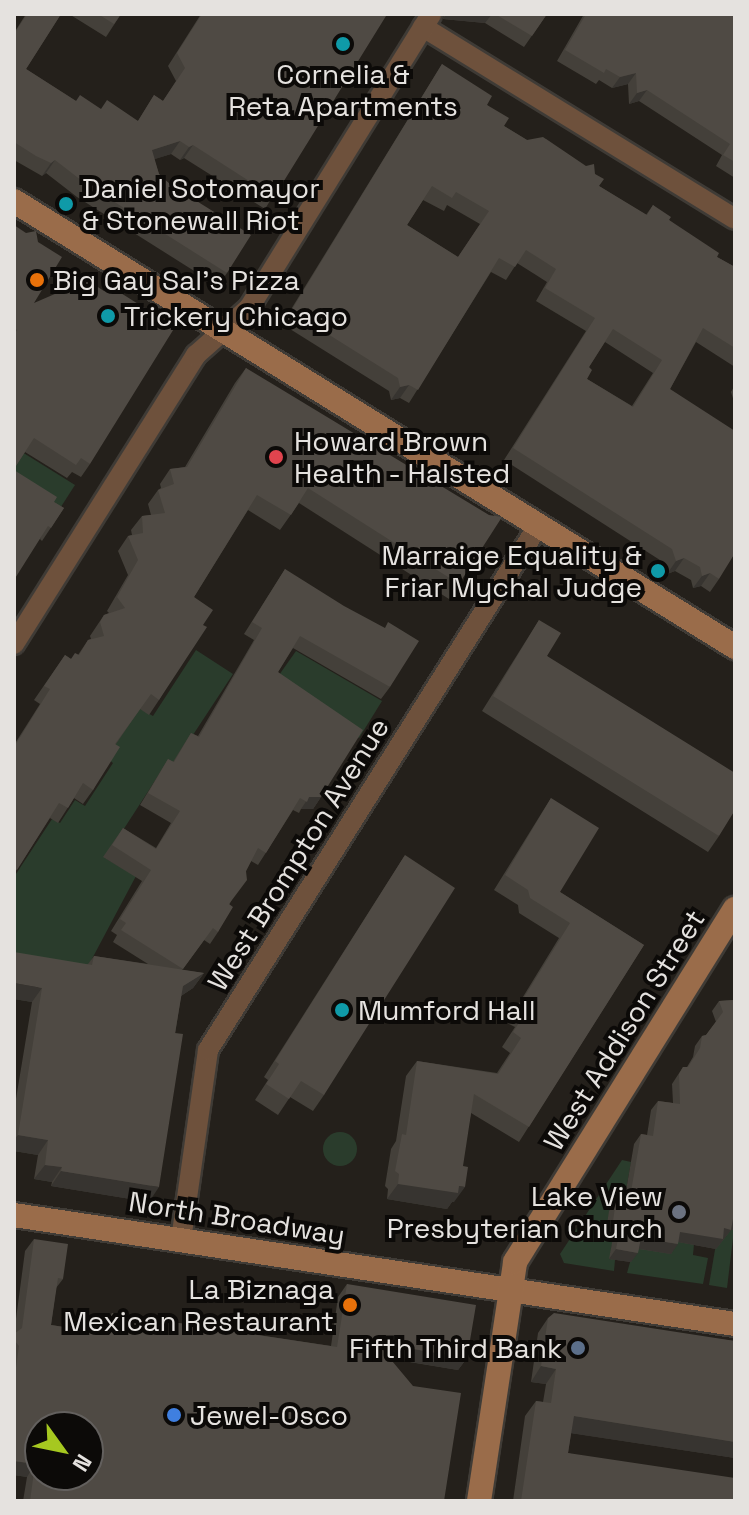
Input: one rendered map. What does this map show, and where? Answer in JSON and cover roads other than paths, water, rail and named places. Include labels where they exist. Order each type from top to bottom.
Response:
[{"type":"main road","points":[[14,201],[735,647]]},
{"type":"main road","name":"West Addison Street","points":[[479,1501],[515,1262],[735,909]]},
{"type":"main road","name":"North Broadway","points":[[14,1215],[735,1324]]},
{"type":"street","points":[[14,644],[196,355],[221,329],[249,308],[427,20],[735,219]]},
{"type":"street","name":"West Brompton Avenue","points":[[181,1240],[208,1050],[538,526]]},
{"type":"place","name":"Cornelia & Reta Apartments","points":[[343,44]]},
{"type":"place","name":"Daniel Sotomayor & Stonewall Riot","points":[[66,204]]},
{"type":"place","name":"Big Gay Sal's Pizza","points":[[37,280]]},
{"type":"place","name":"Trickery Chicago","points":[[108,316]]},
{"type":"place","name":"Howard Brown Health - Halsted","points":[[276,457]]},
{"type":"place","name":"Marraige Equality & Friar Mychal Judge","points":[[658,571]]},
{"type":"place","name":"Mumford Hall","points":[[342,1010]]},
{"type":"place","name":"Lake View Presbyterian Church","points":[[679,1212]]},
{"type":"place","name":"La Biznaga Mexican Restaurant","points":[[350,1305]]},
{"type":"place","name":"Fifth Third Bank","points":[[578,1348]]},
{"type":"place","name":"Jewel-Osco","points":[[174,1415]]}]
